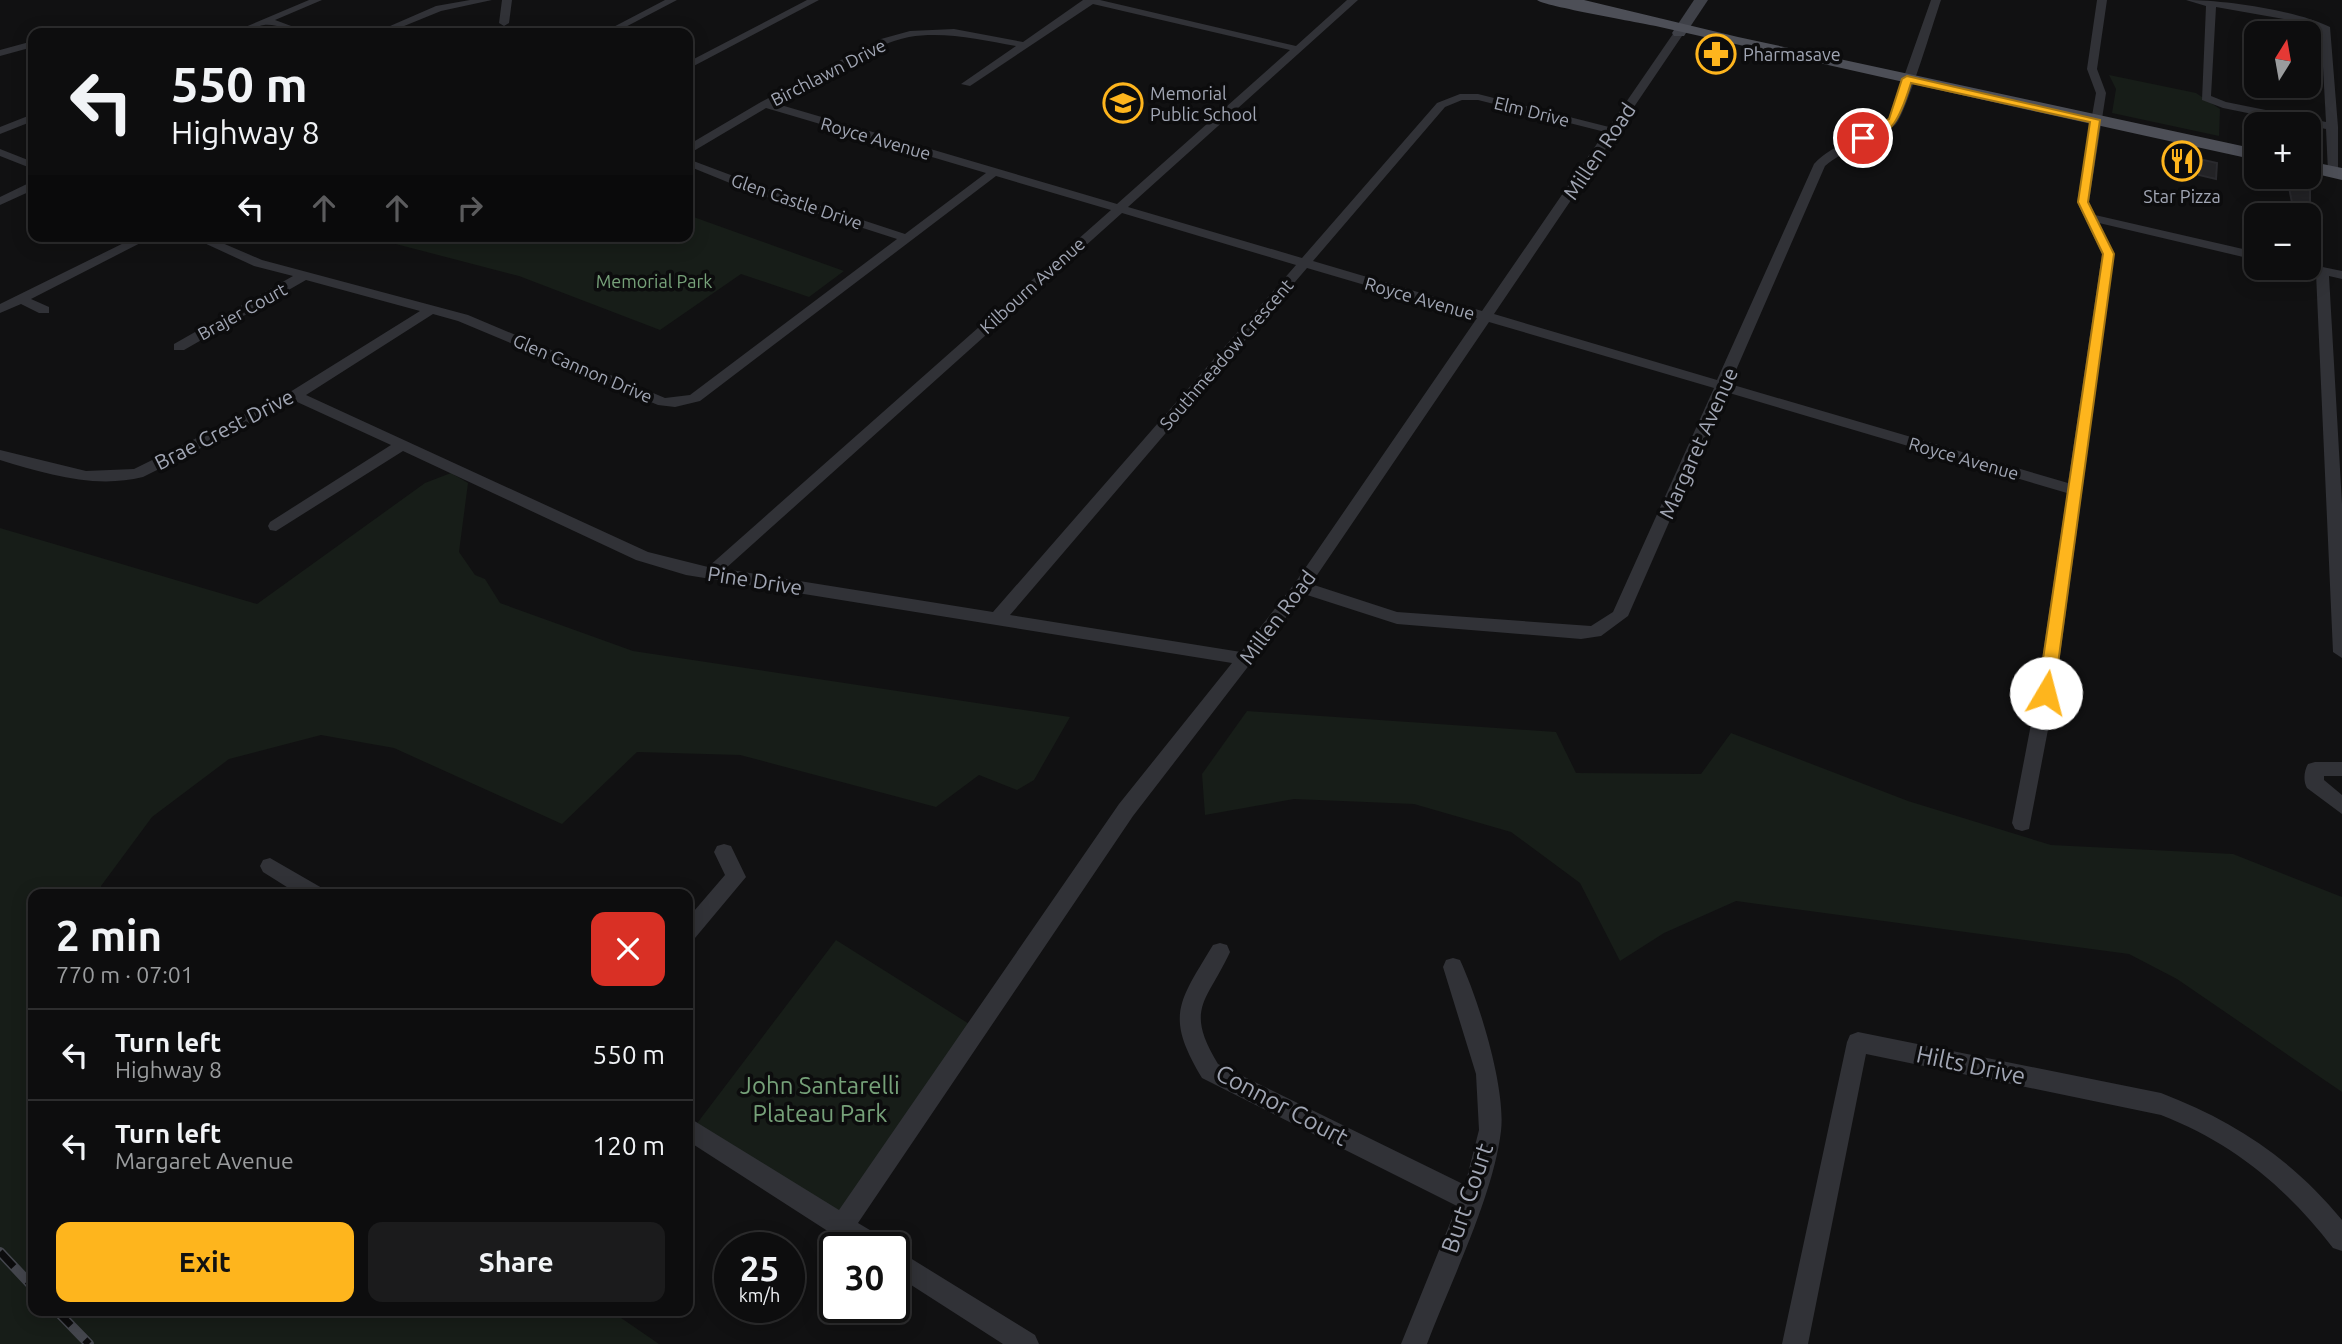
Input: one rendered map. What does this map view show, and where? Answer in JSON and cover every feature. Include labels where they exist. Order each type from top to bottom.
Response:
[{"type":"main road","points":[[1545,0],[2244,152]]},
{"type":"street","points":[[249,28],[317,0]]},
{"type":"street","points":[[391,28],[439,8],[488,0]]},
{"type":"street","points":[[504,23],[507,0]]},
{"type":"street","points":[[649,0],[668,2]]},
{"type":"street","points":[[693,63],[814,0]]},
{"type":"street","points":[[967,84],[1090,0],[1297,49]]},
{"type":"street","name":"Kilbourn Avenue","points":[[712,572],[1353,0]]},
{"type":"street","name":"Millen Road","points":[[842,1226],[1126,810],[1301,587],[1701,0]]},
{"type":"street","name":"Margaret Avenue","points":[[1301,587],[1397,618],[1595,632],[1620,617],[1820,164],[1839,149],[1887,127],[1894,120],[1936,0]]},
{"type":"street","points":[[2022,823],[2046,693],[2108,254],[2104,239],[2088,217],[2083,202],[2101,93],[2092,69],[2102,0]]},
{"type":"street","points":[[2191,0],[2309,21],[2326,29],[2332,127],[2338,173]]},
{"type":"street","points":[[617,28],[668,2]]},
{"type":"street","points":[[2211,4],[2206,97],[2223,105],[2332,127]]},
{"type":"street","points":[[267,21],[289,28]]},
{"type":"street","name":"Birchlawn Drive","points":[[693,147],[873,45],[911,34],[968,33],[1024,46]]},
{"type":"street","points":[[0,53],[28,45]]},
{"type":"street","name":"Elm Drive","points":[[1460,92],[1613,131]]},
{"type":"street","name":"Southmeadow Crescent","points":[[998,618],[1434,112],[1460,92]]},
{"type":"street","name":"Royce Avenue","points":[[765,104],[2075,490]]},
{"type":"street","points":[[0,131],[28,119]]},
{"type":"street","points":[[0,152],[28,164]]},
{"type":"street","name":"Glen Castle Drive","points":[[693,164],[761,191],[906,238]]},
{"type":"street","name":"Glen Cannon Drive","points":[[209,242],[258,263],[463,318],[663,402],[675,403],[695,398],[993,172]]},
{"type":"street","points":[[0,201],[28,188]]},
{"type":"street","points":[[2088,217],[2244,253]]},
{"type":"street","points":[[0,309],[136,242]]},
{"type":"street","points":[[2321,270],[2342,275]]},
{"type":"street","name":"Brajer Court","points":[[179,346],[305,275]]},
{"type":"street","points":[[2316,280],[2339,487],[2342,652]]},
{"type":"street","points":[[20,299],[44,310]]},
{"type":"street","name":"Brae Crest Drive","points":[[0,455],[29,464],[114,479],[138,473],[295,394],[430,310]]},
{"type":"street","name":"Pine Drive","points":[[295,394],[642,556],[686,569],[1247,659]]},
{"type":"street","points":[[276,526],[404,444]]},
{"type":"street","points":[[2342,769],[2315,769],[2314,783],[2342,806]]},
{"type":"street","points":[[693,926],[736,877],[724,852]]},
{"type":"street","points":[[270,866],[307,889]]},
{"type":"street","name":"Connor Court","points":[[1220,953],[1187,1016],[1191,1040],[1210,1071],[1470,1200]]},
{"type":"street","name":"Burt Court","points":[[1414,1344],[1482,1166],[1491,1111],[1486,1074],[1453,967]]},
{"type":"street","name":"Hilts Drive","points":[[1795,1344],[1858,1042],[2161,1104],[2194,1116],[2245,1143],[2291,1178],[2342,1239]]},
{"type":"street","points":[[693,1131],[851,1232]]},
{"type":"street","points":[[910,1270],[1026,1344]]},
{"type":"green space","points":[[2109,75],[2196,93],[2220,109],[2219,136],[2112,113],[2116,89]]},
{"type":"green space","name":"Memorial Park","points":[[693,217],[844,271],[809,297],[741,274],[660,330],[519,276],[388,242],[693,242]]},
{"type":"green space","points":[[451,473],[468,483],[459,552],[475,575],[485,579],[500,603],[633,651],[1070,717],[1034,780],[1017,790],[979,775],[936,807],[740,755],[637,752],[562,824],[394,748],[321,735],[229,759],[152,817],[101,889],[28,889],[28,1316],[618,1316],[659,1344],[0,1344],[0,528],[257,604],[425,483]]},
{"type":"green space","points":[[1247,711],[1556,732],[1576,773],[1701,774],[1731,733],[1908,801],[2051,845],[2233,854],[2342,897],[2342,1092],[2177,979],[2129,954],[1736,901],[1664,933],[1620,961],[1580,883],[1511,832],[1414,804],[1294,799],[1205,815],[1202,774]]},
{"type":"green space","name":"John Santarelli Plateau Park","points":[[836,940],[974,1027],[839,1215],[695,1126]]},
{"type":"building","points":[[2199,159],[2217,163],[2216,179],[2199,175]]},
{"type":"building","points":[[2289,189],[2310,189],[2310,203],[2292,203]]},
{"type":"railway","points":[[0,1252],[28,1282]]},
{"type":"railway","points":[[62,1316],[89,1344]]},
{"type":"place","name":"Pharmasave","points":[[1716,54]]},
{"type":"place","name":"Memorial Public School","points":[[1123,103]]},
{"type":"place","name":"Star Pizza","points":[[2182,161]]},
{"type":"route","points":[[1863,138],[1887,127],[1894,120],[1907,79],[2095,120],[2083,202],[2091,223],[2104,239],[2108,254],[2080,469],[2046,693]]}]
